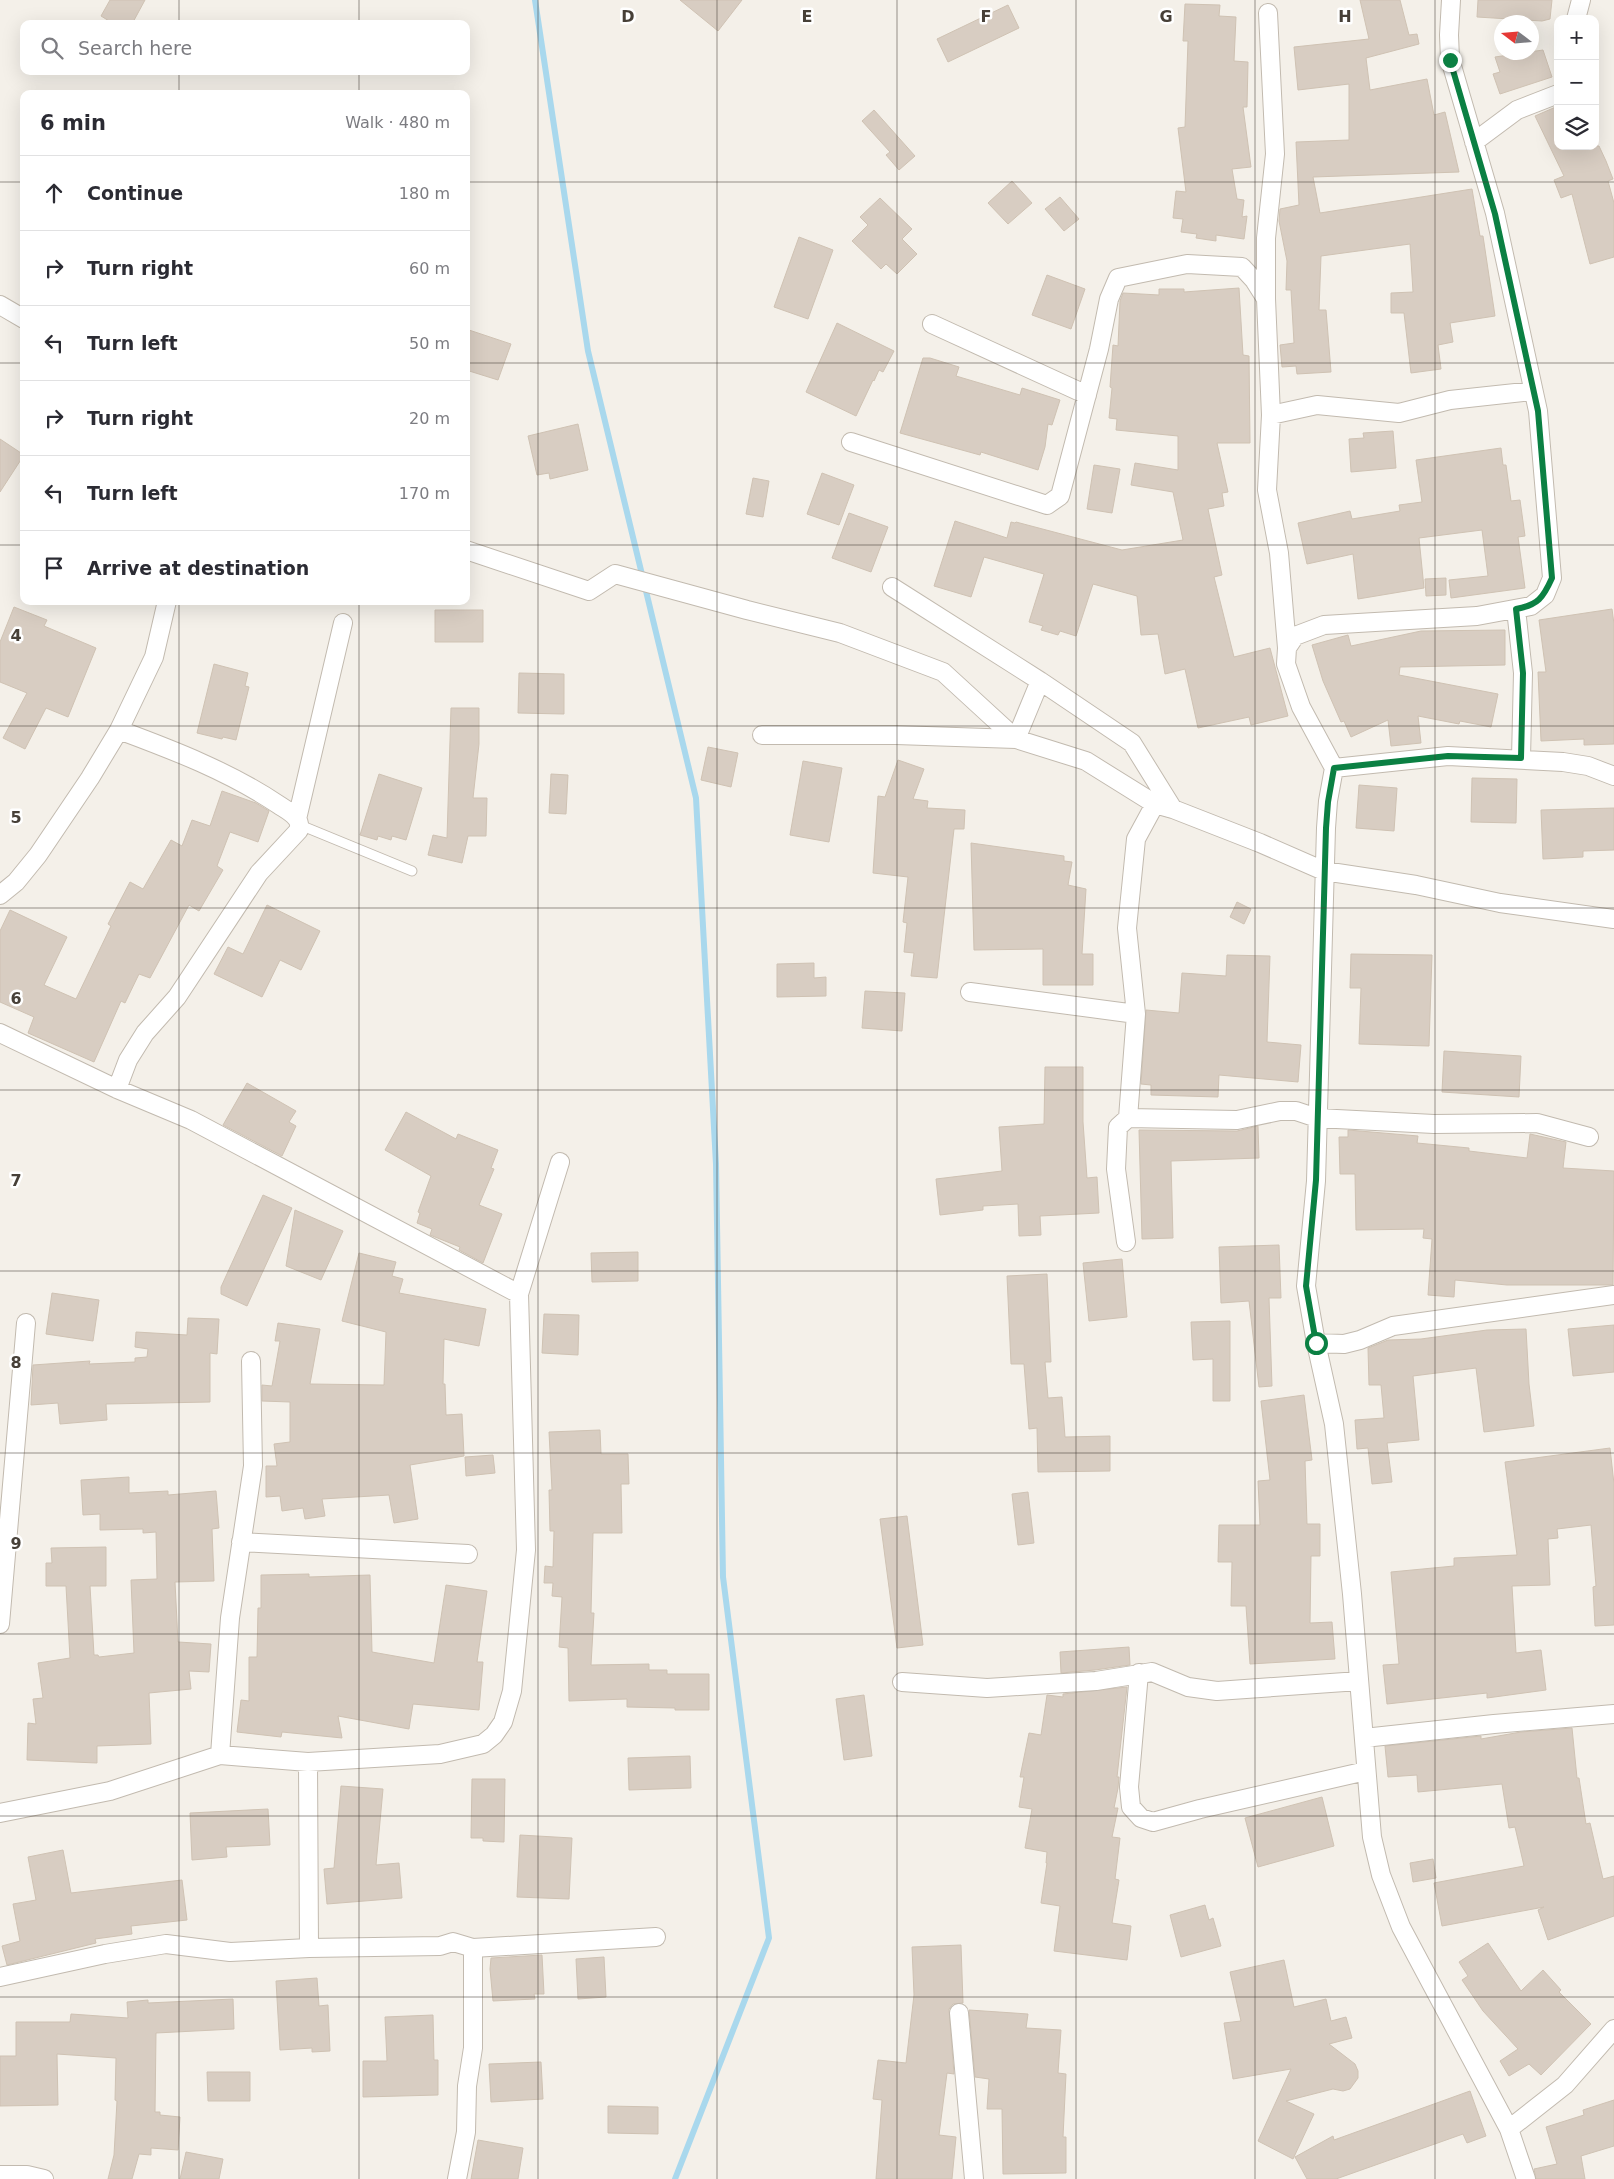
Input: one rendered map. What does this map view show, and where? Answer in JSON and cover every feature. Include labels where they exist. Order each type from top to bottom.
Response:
[{"type":"street","points":[[1287,648],[1295,636],[1324,625],[1477,616],[1531,606],[1545,595],[1552,578],[1538,411],[1495,214],[1450,60],[1451,0]]},
{"type":"street","points":[[1577,15],[1581,0]]},
{"type":"street","points":[[1268,13],[1275,154],[1266,238],[1266,299],[1271,415],[1267,490],[1279,553],[1287,648],[1286,664],[1301,707],[1334,768],[1328,802],[1324,871],[1316,1180],[1306,1286],[1316,1343],[1334,1424],[1372,1837],[1381,1875],[1401,1928],[1509,2129],[1526,2179]]},
{"type":"street","points":[[1474,142],[1517,110],[1554,96]]},
{"type":"street","points":[[851,442],[1047,505],[1060,496],[1099,349],[1108,299],[1118,278],[1187,264],[1242,267],[1254,280],[1266,299]]},
{"type":"street","points":[[0,305],[20,317]]},
{"type":"street","points":[[932,324],[1087,395]]},
{"type":"street","points":[[1271,415],[1317,405],[1399,413],[1450,400],[1533,391]]},
{"type":"street","points":[[470,551],[589,591],[615,574],[840,633],[943,672],[1016,739]]},
{"type":"street","points":[[892,587],[1040,680],[1132,743],[1173,809]]},
{"type":"street","points":[[0,895],[16,882],[38,855],[90,778],[119,730],[154,657],[167,605]]},
{"type":"street","points":[[1516,609],[1523,673],[1521,758]]},
{"type":"street","points":[[117,1089],[128,1060],[145,1033],[177,997],[259,873],[299,830],[299,822],[343,623]]},
{"type":"street","points":[[1016,739],[1040,680]]},
{"type":"street","points":[[119,730],[175,751],[264,794],[299,822]]},
{"type":"street","points":[[762,735],[1016,739],[1086,761],[1154,804],[1173,809],[1260,843],[1324,871],[1416,885],[1500,903],[1614,919]]},
{"type":"street","points":[[1334,768],[1448,756],[1521,758],[1588,766],[1614,776]]},
{"type":"street","points":[[1128,1118],[1136,1014],[1127,928],[1136,839],[1154,804]]},
{"type":"street","points":[[970,992],[1136,1014]]},
{"type":"street","points":[[0,1033],[117,1089],[191,1120],[520,1294]]},
{"type":"street","points":[[1126,1242],[1116,1169],[1118,1127],[1128,1118],[1237,1120],[1280,1111],[1296,1111],[1317,1118],[1434,1124],[1537,1123],[1589,1137]]},
{"type":"street","points":[[0,1812],[110,1791],[164,1776],[204,1759],[220,1756],[308,1762],[440,1754],[483,1744],[494,1735],[503,1722],[512,1691],[526,1550],[520,1294],[560,1162]]},
{"type":"street","points":[[1316,1343],[1344,1344],[1360,1340],[1393,1326],[1614,1296]]},
{"type":"street","points":[[0,1624],[26,1323]]},
{"type":"street","points":[[220,1756],[230,1618],[253,1466],[251,1361]]},
{"type":"street","points":[[241,1542],[468,1554]]},
{"type":"street","points":[[902,1682],[986,1688],[1096,1681],[1152,1672],[1188,1688],[1217,1691],[1359,1680]]},
{"type":"street","points":[[1139,1673],[1129,1787],[1131,1807],[1141,1818],[1153,1822],[1200,1809],[1366,1771]]},
{"type":"street","points":[[1364,1738],[1494,1724],[1614,1714]]},
{"type":"street","points":[[308,1762],[310,1948]]},
{"type":"street","points":[[0,1977],[105,1954],[166,1944],[230,1952],[310,1948],[440,1946],[453,1942],[473,1948],[656,1936]]},
{"type":"street","points":[[457,2179],[466,2132],[467,2086],[473,2048],[473,1948]]},
{"type":"street","points":[[959,2013],[974,2179]]},
{"type":"street","points":[[1509,2129],[1565,2085],[1614,2029]]},
{"type":"street","points":[[0,2174],[27,2175],[44,2179]]},
{"type":"lane","points":[[299,822],[412,871]]},
{"type":"building","points":[[110,0],[145,0],[134,20],[108,20],[101,16]]},
{"type":"building","points":[[680,0],[742,0],[718,31]]},
{"type":"building","points":[[1360,0],[1400,0],[1409,35],[1417,34],[1419,44],[1366,58],[1370,90],[1427,79],[1434,115],[1445,112],[1459,172],[1313,177],[1320,213],[1472,189],[1480,236],[1483,236],[1495,316],[1450,323],[1453,342],[1438,345],[1441,369],[1411,373],[1404,313],[1391,313],[1391,293],[1413,292],[1410,244],[1321,256],[1319,310],[1326,310],[1331,372],[1297,374],[1296,366],[1282,367],[1280,345],[1294,343],[1291,290],[1286,290],[1287,261],[1279,221],[1280,209],[1299,205],[1296,142],[1349,140],[1349,84],[1298,90],[1294,47],[1369,39]]},
{"type":"building","points":[[1478,0],[1552,0],[1550,19],[1542,21],[1539,21],[1539,15],[1494,15],[1494,18],[1477,17]]},
{"type":"building","points":[[1185,4],[1220,5],[1219,16],[1236,17],[1234,61],[1248,62],[1247,107],[1243,107],[1251,167],[1232,169],[1237,199],[1244,200],[1242,217],[1247,216],[1244,239],[1216,235],[1216,241],[1196,238],[1197,234],[1181,232],[1183,219],[1173,218],[1176,191],[1186,192],[1178,128],[1185,127],[1188,41],[1183,41]]},
{"type":"building","points":[[1008,5],[1019,28],[948,62],[937,39]]},
{"type":"building","points":[[1543,50],[1552,77],[1500,94],[1493,74],[1500,72],[1496,60],[1539,60],[1539,51]]},
{"type":"building","points":[[1554,108],[1554,150],[1599,150],[1599,146],[1613,179],[1608,181],[1614,203],[1614,257],[1590,264],[1572,194],[1561,198],[1554,180],[1564,176],[1535,116]]},
{"type":"building","points":[[874,110],[915,156],[899,170],[886,155],[890,152],[862,121]]},
{"type":"building","points":[[1012,181],[1032,203],[1008,224],[988,203]]},
{"type":"building","points":[[1060,197],[1079,219],[1064,231],[1045,209]]},
{"type":"building","points":[[880,198],[912,229],[902,239],[917,254],[897,274],[886,264],[881,269],[852,241],[868,225],[860,217]]},
{"type":"building","points":[[799,237],[833,250],[808,319],[774,307]]},
{"type":"building","points":[[1047,275],[1085,289],[1071,329],[1032,315]]},
{"type":"building","points":[[1239,288],[1243,355],[1249,356],[1250,443],[1217,443],[1228,492],[1222,493],[1224,506],[1208,509],[1222,575],[1214,577],[1234,657],[1270,648],[1288,716],[1251,725],[1249,717],[1198,728],[1185,669],[1165,674],[1158,634],[1141,635],[1137,596],[1093,584],[1076,636],[1060,631],[1058,635],[1041,630],[1043,626],[1029,622],[1044,574],[984,557],[971,597],[934,586],[955,521],[1007,538],[1011,522],[1016,522],[1122,550],[1183,540],[1173,492],[1131,485],[1135,463],[1178,470],[1178,436],[1116,430],[1117,419],[1109,418],[1113,345],[1118,346],[1120,301],[1123,293],[1159,295],[1159,289],[1184,289],[1184,292]]},
{"type":"building","points":[[837,323],[894,351],[883,372],[879,370],[873,380],[856,416],[806,392]]},
{"type":"building","points":[[470,330],[511,344],[498,380],[470,371]]},
{"type":"building","points":[[923,358],[930,358],[959,367],[956,376],[1020,395],[1022,388],[1060,400],[1052,425],[1048,424],[1045,447],[1038,470],[981,452],[980,455],[900,433]]},
{"type":"building","points":[[578,424],[588,470],[550,479],[549,473],[537,475],[528,436]]},
{"type":"building","points":[[1393,431],[1396,468],[1351,472],[1349,439],[1364,438],[1363,433]]},
{"type":"building","points":[[0,439],[20,452],[20,461],[0,492]]},
{"type":"building","points":[[1501,448],[1503,465],[1506,465],[1511,501],[1520,500],[1525,536],[1518,537],[1525,588],[1451,598],[1449,580],[1488,576],[1482,530],[1419,538],[1424,588],[1358,599],[1353,554],[1307,564],[1298,523],[1350,511],[1352,519],[1400,511],[1399,505],[1422,502],[1416,460]]},
{"type":"building","points":[[1094,465],[1120,469],[1112,513],[1087,509]]},
{"type":"building","points":[[822,473],[854,485],[839,525],[807,514]]},
{"type":"building","points":[[753,478],[769,481],[763,517],[746,514]]},
{"type":"building","points":[[849,513],[888,527],[871,572],[832,558]]},
{"type":"building","points":[[1446,578],[1446,595],[1426,596],[1425,579]]},
{"type":"building","points":[[14,607],[47,620],[44,626],[96,648],[68,717],[46,708],[25,749],[3,738],[27,693],[0,682],[0,642]]},
{"type":"building","points":[[1612,609],[1614,624],[1614,744],[1584,745],[1584,739],[1541,741],[1538,672],[1546,672],[1539,620]]},
{"type":"building","points":[[435,610],[483,610],[483,642],[435,642]]},
{"type":"building","points":[[1505,630],[1505,665],[1400,667],[1399,675],[1498,694],[1491,727],[1460,721],[1459,724],[1418,716],[1421,743],[1391,746],[1388,720],[1351,737],[1344,721],[1341,722],[1323,681],[1312,645],[1348,635],[1351,646],[1421,631]]},
{"type":"building","points":[[214,664],[248,673],[245,686],[249,687],[236,740],[197,733]]},
{"type":"building","points":[[519,673],[564,674],[564,714],[518,713]]},
{"type":"building","points":[[451,708],[479,708],[479,744],[473,798],[487,798],[486,836],[468,836],[462,863],[428,855],[433,835],[447,838]]},
{"type":"building","points":[[708,747],[738,753],[731,787],[701,780]]},
{"type":"building","points":[[898,760],[924,769],[913,799],[928,801],[927,808],[965,810],[964,829],[954,829],[937,978],[911,976],[914,953],[904,952],[907,923],[903,922],[908,877],[873,873],[878,796],[885,797]]},
{"type":"building","points":[[803,761],[842,768],[829,842],[790,835]]},
{"type":"building","points":[[379,774],[422,788],[406,840],[392,836],[391,840],[378,836],[377,840],[360,835]]},
{"type":"building","points":[[551,774],[568,775],[566,814],[549,813]]},
{"type":"building","points":[[1472,778],[1517,779],[1516,823],[1471,822]]},
{"type":"building","points":[[1359,785],[1397,788],[1394,831],[1356,828]]},
{"type":"building","points":[[222,791],[256,803],[269,811],[258,842],[230,832],[217,866],[223,870],[199,911],[189,905],[150,978],[139,974],[125,1003],[121,1001],[94,1062],[28,1033],[34,1017],[0,1002],[0,931],[10,910],[67,937],[44,985],[76,999],[111,926],[108,924],[130,882],[143,889],[171,840],[182,846],[192,820],[210,826]]},
{"type":"building","points":[[1614,808],[1614,850],[1583,851],[1583,857],[1543,859],[1541,810]]},
{"type":"building","points":[[971,843],[1064,856],[1064,861],[1072,862],[1068,885],[1086,889],[1082,954],[1093,954],[1093,985],[1043,985],[1043,949],[974,950]]},
{"type":"building","points":[[1237,902],[1251,909],[1244,924],[1230,917]]},
{"type":"building","points":[[267,905],[320,931],[301,970],[280,960],[262,997],[214,974],[228,947],[243,954]]},
{"type":"building","points":[[1351,954],[1432,955],[1429,1046],[1359,1044],[1361,988],[1350,988]]},
{"type":"building","points":[[1227,955],[1270,956],[1267,1042],[1301,1045],[1298,1082],[1219,1075],[1218,1097],[1151,1095],[1151,1085],[1141,1084],[1146,1010],[1179,1013],[1182,973],[1226,976]]},
{"type":"building","points":[[814,963],[814,978],[826,977],[826,996],[777,997],[777,964]]},
{"type":"building","points":[[865,991],[905,993],[902,1031],[862,1028]]},
{"type":"building","points":[[1444,1051],[1521,1056],[1519,1097],[1442,1092]]},
{"type":"building","points":[[1045,1067],[1083,1067],[1083,1122],[1087,1178],[1097,1177],[1099,1213],[1040,1216],[1041,1235],[1019,1236],[1018,1204],[983,1206],[983,1210],[940,1215],[936,1179],[1002,1171],[999,1127],[1044,1124]]},
{"type":"building","points":[[247,1083],[296,1111],[289,1122],[296,1126],[282,1156],[223,1125]]},
{"type":"building","points":[[406,1112],[456,1139],[458,1134],[498,1150],[491,1168],[494,1169],[479,1205],[502,1214],[483,1263],[459,1250],[460,1247],[430,1235],[432,1229],[417,1223],[420,1213],[418,1212],[431,1176],[385,1150]]},
{"type":"building","points":[[1258,1126],[1259,1158],[1171,1161],[1173,1238],[1142,1239],[1139,1130],[1237,1131]]},
{"type":"building","points":[[1348,1130],[1418,1136],[1417,1143],[1469,1148],[1469,1151],[1527,1158],[1530,1134],[1566,1142],[1563,1168],[1614,1171],[1613,1285],[1507,1285],[1455,1280],[1454,1297],[1428,1295],[1432,1239],[1423,1238],[1424,1229],[1356,1230],[1355,1174],[1340,1174],[1339,1137],[1348,1137]]},
{"type":"building","points":[[263,1195],[292,1208],[247,1306],[221,1294],[221,1287]]},
{"type":"building","points":[[295,1210],[343,1231],[321,1280],[286,1266]]},
{"type":"building","points":[[1279,1245],[1281,1298],[1269,1298],[1272,1386],[1259,1387],[1249,1301],[1221,1303],[1219,1247]]},
{"type":"building","points":[[638,1252],[638,1281],[592,1282],[591,1253]]},
{"type":"building","points":[[359,1253],[396,1262],[392,1276],[403,1279],[399,1293],[486,1309],[479,1346],[444,1339],[443,1384],[445,1384],[446,1415],[462,1414],[464,1456],[410,1465],[418,1519],[394,1523],[389,1495],[322,1499],[325,1516],[305,1519],[303,1508],[282,1511],[280,1496],[266,1497],[266,1466],[277,1466],[274,1444],[290,1442],[290,1402],[262,1401],[262,1385],[272,1386],[280,1341],[275,1341],[278,1323],[320,1329],[310,1384],[384,1385],[386,1332],[342,1321]]},
{"type":"building","points":[[1122,1259],[1127,1317],[1089,1321],[1083,1263]]},
{"type":"building","points":[[1047,1274],[1051,1362],[1045,1362],[1048,1398],[1062,1397],[1065,1437],[1110,1436],[1110,1471],[1038,1472],[1037,1428],[1029,1429],[1024,1364],[1011,1364],[1007,1276]]},
{"type":"building","points":[[52,1293],[99,1300],[93,1341],[46,1334]]},
{"type":"building","points":[[544,1314],[579,1315],[578,1355],[542,1353]]},
{"type":"building","points":[[188,1318],[219,1319],[217,1354],[210,1353],[210,1402],[106,1404],[107,1420],[60,1424],[58,1403],[31,1405],[33,1365],[90,1361],[89,1364],[135,1362],[135,1358],[147,1357],[148,1349],[135,1347],[136,1332],[187,1335]]},
{"type":"building","points":[[1230,1321],[1230,1401],[1213,1401],[1213,1359],[1193,1360],[1191,1322]]},
{"type":"building","points":[[1614,1325],[1614,1372],[1573,1376],[1568,1329]]},
{"type":"building","points":[[1526,1329],[1529,1384],[1534,1426],[1484,1432],[1476,1368],[1413,1376],[1419,1440],[1387,1443],[1392,1482],[1372,1484],[1368,1448],[1357,1449],[1355,1420],[1384,1418],[1381,1385],[1369,1385],[1368,1348],[1388,1340],[1421,1339],[1487,1330]]},
{"type":"building","points":[[1304,1395],[1312,1460],[1305,1461],[1307,1524],[1320,1524],[1320,1556],[1311,1556],[1310,1623],[1332,1622],[1335,1659],[1250,1664],[1246,1606],[1231,1606],[1232,1562],[1218,1562],[1219,1525],[1260,1525],[1258,1481],[1270,1480],[1261,1401]]},
{"type":"building","points":[[600,1430],[601,1454],[628,1454],[629,1484],[621,1484],[622,1533],[593,1533],[591,1613],[594,1613],[591,1665],[649,1664],[649,1670],[667,1670],[667,1674],[709,1674],[709,1710],[627,1707],[627,1699],[569,1701],[568,1648],[559,1647],[562,1597],[552,1596],[553,1583],[544,1583],[545,1566],[553,1567],[554,1531],[550,1531],[549,1490],[552,1490],[549,1432]]},
{"type":"building","points":[[1610,1448],[1614,1484],[1614,1625],[1595,1626],[1593,1587],[1596,1586],[1591,1525],[1557,1529],[1558,1538],[1548,1539],[1550,1585],[1512,1586],[1516,1653],[1541,1650],[1546,1690],[1487,1698],[1487,1693],[1387,1704],[1383,1665],[1399,1664],[1391,1572],[1454,1566],[1454,1558],[1517,1555],[1505,1462]]},
{"type":"building","points":[[493,1455],[495,1473],[466,1476],[465,1457]]},
{"type":"building","points":[[129,1477],[129,1493],[168,1491],[168,1495],[216,1491],[219,1528],[212,1529],[214,1581],[175,1582],[178,1642],[211,1644],[209,1672],[189,1671],[191,1689],[149,1693],[151,1744],[97,1746],[97,1763],[27,1760],[28,1723],[36,1724],[33,1699],[43,1698],[38,1663],[70,1658],[66,1586],[46,1586],[46,1563],[52,1563],[51,1548],[106,1547],[106,1586],[90,1586],[94,1655],[99,1657],[134,1653],[131,1580],[157,1579],[156,1532],[143,1533],[143,1529],[100,1530],[100,1514],[83,1515],[81,1480]]},
{"type":"building","points":[[1028,1492],[1034,1543],[1018,1545],[1012,1494]]},
{"type":"building","points":[[907,1516],[923,1645],[897,1648],[880,1519]]},
{"type":"building","points":[[309,1574],[309,1577],[370,1575],[372,1652],[434,1663],[446,1585],[487,1591],[477,1662],[483,1662],[479,1710],[413,1704],[409,1729],[338,1716],[342,1738],[282,1732],[281,1737],[237,1732],[241,1700],[249,1701],[249,1657],[257,1657],[258,1608],[261,1608],[261,1575]]},
{"type":"building","points":[[1129,1647],[1130,1665],[1061,1673],[1060,1652]]},
{"type":"building","points":[[1127,1687],[1117,1777],[1119,1777],[1118,1788],[1114,1808],[1118,1808],[1112,1837],[1120,1838],[1115,1879],[1119,1880],[1112,1923],[1131,1926],[1127,1960],[1054,1951],[1060,1906],[1041,1903],[1047,1852],[1025,1848],[1032,1809],[1019,1807],[1024,1777],[1020,1777],[1029,1733],[1041,1735],[1047,1695],[1063,1697],[1063,1694]]},
{"type":"building","points":[[864,1695],[872,1756],[844,1760],[836,1699]]},
{"type":"building","points":[[1572,1728],[1577,1778],[1579,1778],[1586,1824],[1590,1823],[1603,1879],[1614,1876],[1614,1916],[1548,1940],[1538,1910],[1544,1907],[1442,1926],[1434,1883],[1524,1866],[1515,1827],[1509,1828],[1502,1784],[1418,1792],[1417,1775],[1388,1777],[1385,1746],[1481,1736],[1481,1739],[1521,1732]]},
{"type":"building","points":[[690,1756],[691,1788],[629,1790],[628,1758]]},
{"type":"building","points":[[472,1779],[505,1779],[504,1842],[483,1841],[483,1838],[471,1838]]},
{"type":"building","points":[[341,1786],[383,1789],[376,1865],[399,1863],[402,1898],[327,1904],[324,1869],[334,1868]]},
{"type":"building","points":[[1322,1797],[1334,1846],[1258,1867],[1245,1818]]},
{"type":"building","points":[[268,1809],[270,1845],[226,1847],[227,1857],[192,1860],[190,1813]]},
{"type":"building","points":[[520,1835],[572,1838],[569,1899],[517,1897]]},
{"type":"building","points":[[63,1850],[71,1893],[182,1880],[187,1920],[131,1926],[132,1934],[95,1939],[96,1943],[7,1965],[2,1946],[20,1941],[13,1904],[36,1900],[28,1857]]},
{"type":"building","points":[[1433,1859],[1436,1878],[1413,1882],[1410,1863]]},
{"type":"building","points":[[1205,1905],[1209,1920],[1213,1918],[1221,1946],[1181,1957],[1170,1915]]},
{"type":"building","points":[[1488,1943],[1521,1991],[1543,1970],[1561,1990],[1559,1992],[1591,2024],[1541,2075],[1529,2064],[1509,2076],[1500,2061],[1518,2049],[1483,2011],[1462,1980],[1468,1976],[1459,1962]]},
{"type":"building","points":[[961,1945],[963,2003],[953,2004],[949,2009],[954,2074],[947,2073],[939,2135],[956,2137],[952,2179],[876,2179],[882,2100],[873,2099],[878,2060],[906,2063],[914,1995],[912,1947]]},
{"type":"building","points":[[542,1955],[544,1994],[534,1994],[535,1999],[493,2001],[490,1969],[491,1958]]},
{"type":"building","points":[[604,1957],[606,1997],[578,1999],[576,1959]]},
{"type":"building","points":[[1284,1960],[1294,2007],[1326,1999],[1331,2021],[1346,2017],[1352,2038],[1329,2044],[1355,2064],[1358,2071],[1358,2078],[1350,2089],[1343,2091],[1333,2089],[1286,2101],[1314,2114],[1293,2159],[1258,2141],[1291,2069],[1233,2079],[1224,2023],[1241,2021],[1230,1972]]},
{"type":"building","points":[[317,1978],[319,2006],[328,2005],[330,2051],[312,2052],[312,2048],[280,2050],[276,1981]]},
{"type":"building","points":[[233,1999],[234,2029],[156,2033],[155,2112],[160,2112],[160,2115],[180,2117],[178,2150],[151,2148],[151,2155],[139,2154],[132,2179],[108,2179],[114,2155],[117,2101],[115,2100],[116,2058],[57,2054],[58,2105],[0,2106],[0,2056],[16,2056],[16,2022],[70,2022],[71,2014],[128,2018],[127,2002],[148,2000],[148,2003]]},
{"type":"building","points":[[969,2010],[1028,2014],[1026,2028],[1061,2030],[1058,2073],[1066,2074],[1063,2137],[1066,2137],[1066,2173],[1003,2174],[1002,2109],[987,2109],[989,2079],[975,2077]]},
{"type":"building","points":[[433,2015],[434,2060],[438,2060],[438,2095],[363,2097],[363,2061],[387,2061],[385,2017]]},
{"type":"building","points":[[541,2062],[543,2099],[491,2102],[489,2064]]},
{"type":"building","points":[[207,2072],[250,2072],[250,2101],[208,2101]]},
{"type":"building","points":[[1470,2091],[1486,2136],[1467,2143],[1463,2134],[1336,2179],[1307,2179],[1295,2157],[1333,2136],[1334,2140]]},
{"type":"building","points":[[1614,2100],[1614,2146],[1581,2156],[1585,2179],[1536,2179],[1534,2169],[1557,2164],[1546,2127],[1584,2115],[1583,2110]]},
{"type":"building","points":[[608,2106],[658,2107],[658,2134],[608,2133]]},
{"type":"building","points":[[478,2140],[523,2148],[518,2179],[471,2179]]},
{"type":"building","points":[[186,2152],[223,2159],[219,2179],[180,2179]]},
{"type":"waterway","points":[[535,0],[588,351],[696,798],[716,1164],[723,1577],[769,1938],[675,2179]]},
{"type":"route","points":[[1316,1343],[1306,1286],[1316,1180],[1326,828],[1334,768],[1448,756],[1521,758],[1523,673],[1516,609],[1531,606],[1545,595],[1552,578],[1538,411],[1495,214],[1450,60]]}]
